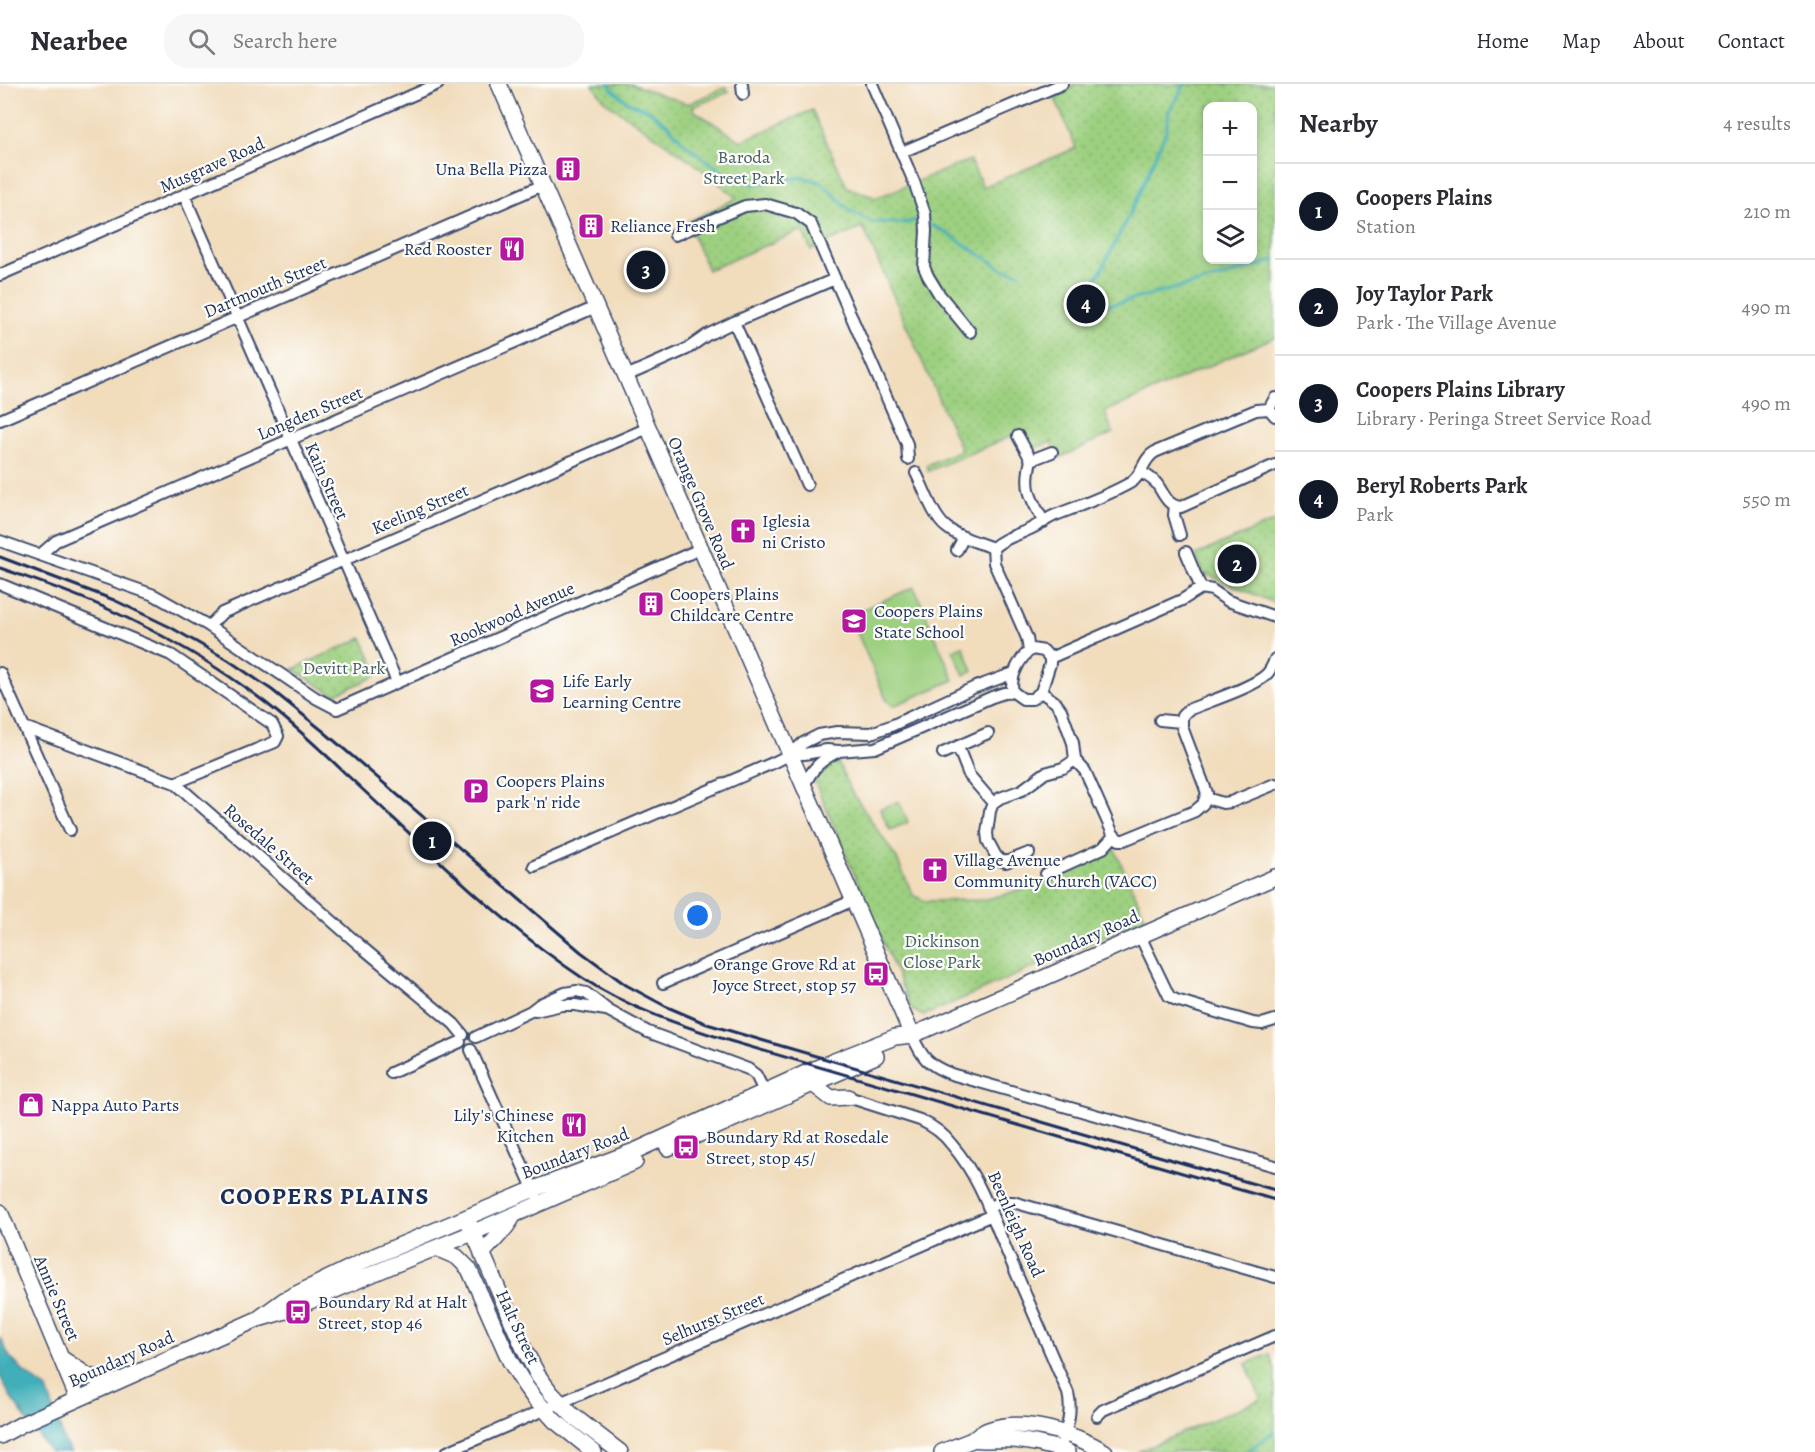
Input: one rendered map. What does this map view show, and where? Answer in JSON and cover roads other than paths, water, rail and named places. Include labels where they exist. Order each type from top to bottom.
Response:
[{"type":"main road","name":"Orange Grove Road","points":[[499,84],[912,1035]]},
{"type":"main road","name":"Boundary Road","points":[[0,1436],[59,1407],[258,1319],[289,1311],[469,1235],[513,1215],[537,1196],[764,1091],[895,1037],[912,1035],[1275,877]]},
{"type":"main road","name":"Boundary Road","points":[[258,1319],[284,1300],[344,1270],[463,1220],[537,1196],[813,1084],[899,1046],[912,1035]]},
{"type":"main road","points":[[813,1084],[831,1098],[848,1096]]},
{"type":"main road","name":"Annie Street","points":[[0,1212],[78,1399]]},
{"type":"main road","points":[[482,1254],[508,1227],[513,1215]]},
{"type":"main road","name":"Halt Street","points":[[463,1220],[478,1267],[478,1288],[510,1361],[544,1410],[594,1452]]},
{"type":"main road","name":"Halt Street","points":[[469,1235],[482,1254],[532,1366],[545,1386],[559,1403],[585,1426],[620,1452]]},
{"type":"main road","points":[[436,1248],[464,1262],[478,1288]]},
{"type":"main road","points":[[61,1358],[88,1376],[116,1382]]},
{"type":"main road","points":[[942,1452],[973,1439],[987,1430],[1015,1426],[1039,1427],[1066,1433],[1105,1452]]},
{"type":"main road","points":[[973,1439],[1022,1441],[1064,1451]]},
{"type":"street","name":"Musgrave Road","points":[[0,275],[438,84]]},
{"type":"street","points":[[872,84],[902,152],[925,214],[924,267],[939,294],[970,332]]},
{"type":"street","points":[[902,152],[1062,84]]},
{"type":"street","name":"Dartmouth Street","points":[[0,420],[543,185]]},
{"type":"street","name":"Kain Street","points":[[184,195],[397,682]]},
{"type":"street","points":[[675,235],[745,206],[765,204],[796,213],[811,224],[907,444],[908,459]]},
{"type":"street","points":[[626,376],[687,349],[707,335],[734,322],[835,279]]},
{"type":"street","name":"Longden Street","points":[[41,554],[56,541],[596,307]]},
{"type":"street","points":[[734,322],[807,485]]},
{"type":"street","points":[[1029,651],[1027,638],[994,563],[993,548],[999,542],[1034,528],[1057,514],[1069,511],[1132,482],[1141,471],[1145,459],[1155,452],[1256,410],[1272,413],[1275,398]]},
{"type":"street","name":"Keeling Street","points":[[209,626],[222,612],[648,428]]},
{"type":"street","points":[[1018,436],[1031,460],[1027,486],[1044,522]]},
{"type":"street","points":[[1031,460],[1052,452]]},
{"type":"street","points":[[1141,471],[1155,482],[1162,495],[1174,506],[1181,507],[1275,465]]},
{"type":"street","points":[[916,473],[937,517],[945,526],[964,537],[993,548]]},
{"type":"street","points":[[1174,506],[1174,515],[1180,534]]},
{"type":"street","points":[[957,550],[964,537]]},
{"type":"street","points":[[0,541],[154,596],[209,626]]},
{"type":"street","name":"Rookwood Avenue","points":[[209,626],[316,698],[337,709],[700,549]]},
{"type":"street","points":[[1186,552],[1201,588]]},
{"type":"street","points":[[0,584],[171,655],[272,724],[278,736],[275,742],[175,783]]},
{"type":"street","points":[[1050,658],[1182,600],[1201,588],[1212,590],[1228,601],[1275,617]]},
{"type":"street","points":[[1041,649],[1050,658],[1050,664],[1041,692],[1032,699],[1026,700],[1013,692],[1012,681],[1024,655],[1029,651],[1041,649]]},
{"type":"street","points":[[1041,692],[1055,702],[1061,710],[1072,743],[1074,760],[1084,771],[1114,836],[1119,840],[1124,840],[1195,811],[1203,804],[1207,793],[1181,722],[1182,716],[1188,710],[1263,678],[1271,669],[1275,659]]},
{"type":"street","points":[[0,673],[70,830]]},
{"type":"street","points":[[534,866],[791,754],[803,743],[819,735],[837,732],[871,733],[973,688],[1014,673]]},
{"type":"street","points":[[791,754],[875,748],[992,697],[1013,692]]},
{"type":"street","points":[[1160,720],[1181,722]]},
{"type":"street","name":"Rosedale Street","points":[[24,727],[175,783],[364,949],[454,1024],[461,1038]]},
{"type":"street","points":[[943,753],[988,733]]},
{"type":"street","points":[[958,747],[969,775],[993,803]]},
{"type":"street","points":[[804,786],[811,771],[825,758],[839,751]]},
{"type":"street","points":[[1029,853],[1006,862],[996,856],[988,841],[987,833],[993,803],[1022,790],[1045,773],[1063,768],[1074,760]]},
{"type":"street","points":[[1206,798],[1227,803],[1275,784]]},
{"type":"street","points":[[1046,874],[1104,848],[1114,836]]},
{"type":"street","points":[[663,983],[854,900]]},
{"type":"street","points":[[1140,936],[1169,996],[1253,1023],[1262,1024],[1275,1020]]},
{"type":"street","points":[[476,1037],[565,993],[573,991],[586,993],[609,1011],[648,1032],[748,1069],[756,1075],[764,1091]]},
{"type":"street","points":[[391,1073],[469,1033],[476,1037]]},
{"type":"street","points":[[912,1035],[927,1061],[951,1074],[1275,1166]]},
{"type":"street","points":[[461,1038],[464,1049],[471,1050],[477,1045],[476,1037]]},
{"type":"street","points":[[471,1050],[537,1196]]},
{"type":"street","name":"Beenleigh Road","points":[[848,1096],[920,1120],[937,1130],[965,1161],[990,1211],[1068,1393],[1070,1408],[1064,1451]]},
{"type":"street","name":"Selhurst Street","points":[[447,1452],[990,1211],[1004,1202],[1013,1202],[1275,1277]]},
{"type":"street","points":[[1096,1416],[1102,1410],[1275,1336]]},
{"type":"water","points":[[0,1337],[10,1357],[25,1373],[47,1389],[65,1443],[71,1452],[50,1452],[11,1398],[0,1376]]},
{"type":"waterway","points":[[609,84],[627,102],[648,110],[668,125],[686,145],[727,175],[755,184],[802,177],[823,183],[849,210],[872,222],[913,221],[923,223]]},
{"type":"waterway","points":[[1185,84],[1169,112],[1166,131],[1137,199],[1101,271],[1078,303],[1105,306],[1222,277],[1275,260]]},
{"type":"waterway","points":[[930,225],[1003,269],[1020,273]]},
{"type":"waterway","points":[[1246,1452],[1275,1431]]},
{"type":"railway","points":[[0,557],[114,600],[170,627],[228,660],[272,690],[323,731],[581,952],[626,985],[665,1006],[707,1024],[1275,1190]]},
{"type":"railway","points":[[0,568],[70,593],[131,620],[191,652],[229,676],[297,729],[462,882],[521,933],[584,979],[618,999],[673,1022],[730,1041],[1275,1200]]},
{"type":"place","name":"Una Bella Pizza","points":[[568,169]]},
{"type":"place","name":"Reliance Fresh","points":[[591,226]]},
{"type":"place","name":"Red Rooster","points":[[512,249]]},
{"type":"place","name":"Coopers Plains Library","points":[[646,270]]},
{"type":"place","name":"Beryl Roberts Park","points":[[1086,304]]},
{"type":"place","name":"Iglesia ni Cristo","points":[[743,531]]},
{"type":"place","name":"Joy Taylor Park","points":[[1237,564]]},
{"type":"place","name":"Coopers Plains Childcare Centre","points":[[651,604]]},
{"type":"place","name":"Coopers Plains State School","points":[[854,621]]},
{"type":"place","name":"Life Early Learning Centre","points":[[542,691]]},
{"type":"place","name":"Coopers Plains park 'n' ride","points":[[476,791]]},
{"type":"place","name":"Coopers Plains","points":[[432,841]]},
{"type":"place","name":"Village Avenue Community Church (VACC)","points":[[935,870]]},
{"type":"place","name":"Orange Grove Rd at Joyce Street, stop 57","points":[[876,974]]},
{"type":"place","name":"Nappa Auto Parts","points":[[31,1105]]},
{"type":"place","name":"Lily's Chinese Kitchen","points":[[574,1125]]},
{"type":"place","name":"Boundary Rd at Rosedale Street, stop 45/","points":[[686,1147]]},
{"type":"place","name":"Boundary Rd at Halt Street, stop 46","points":[[298,1312]]},
{"type":"district","name":"COOPERS PLAINS","points":[[325,1196]]},
{"type":"park label","name":"Baroda Street Park","points":[[744,167]]},
{"type":"park label","name":"Devitt Park","points":[[344,668]]},
{"type":"park label","name":"Dickinson Close Park","points":[[942,951]]}]
